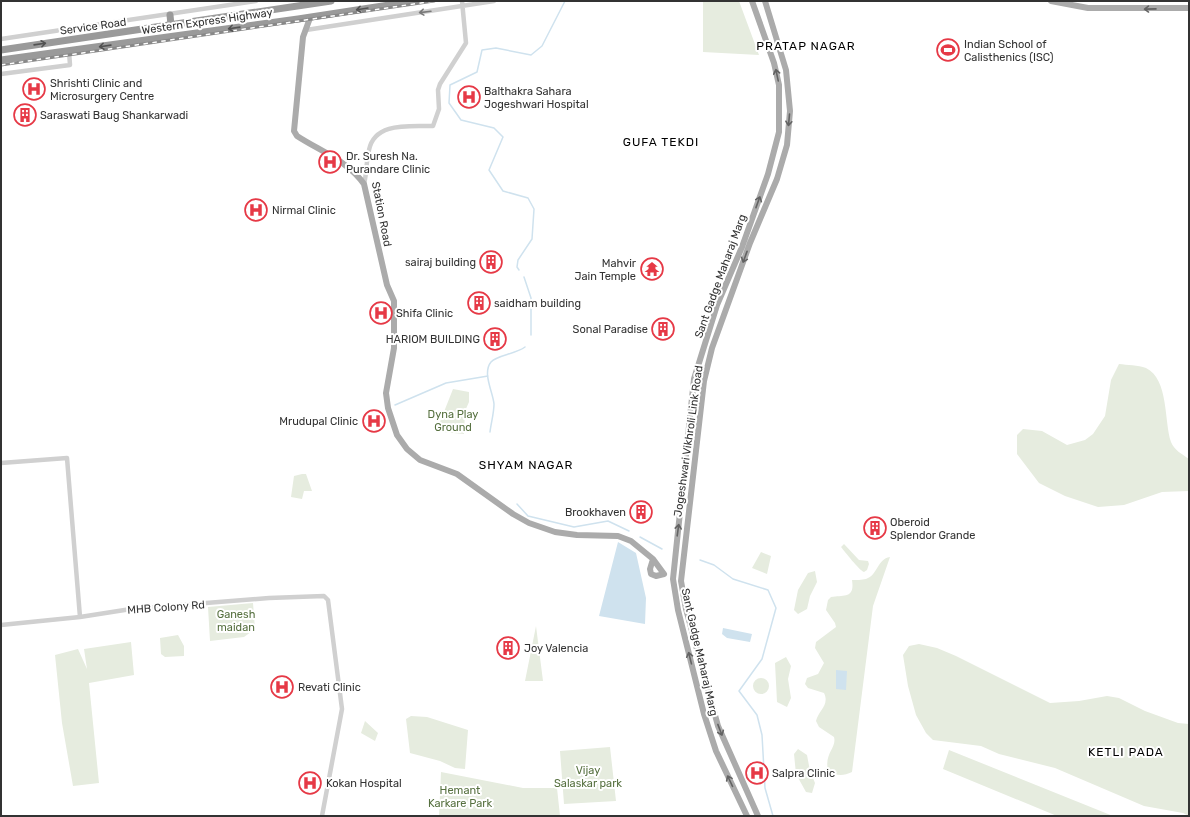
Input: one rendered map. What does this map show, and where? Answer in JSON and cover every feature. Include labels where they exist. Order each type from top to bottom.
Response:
[{"type":"highway","name":"Western Express Highway","points":[[1,50],[331,1]]},
{"type":"highway","name":"Western Express Highway","points":[[1,61],[310,18],[415,1]]},
{"type":"highway","points":[[170,15],[171,25]]},
{"type":"main road","name":"Sant Gadge Maharaj Marg","points":[[747,816],[716,751],[704,714],[678,610],[673,579],[694,379],[717,305],[742,247],[768,174],[779,132],[779,85],[774,63],[752,1]]},
{"type":"main road","name":"Jogeshwari Vikhroli Link Road","points":[[758,816],[718,726],[686,609],[681,580],[705,375],[712,348],[750,243],[777,179],[787,145],[790,111],[786,70],[765,1]]},
{"type":"main road","points":[[1051,1],[1088,8],[1189,8]]},
{"type":"main road","points":[[1088,1],[1088,8]]},
{"type":"main road","points":[[310,18],[303,37],[294,116],[294,134],[341,162],[360,177],[364,184]]},
{"type":"main road","name":"Station Road","points":[[364,184],[387,285],[394,301],[394,348],[386,393],[391,421],[397,435],[407,449],[420,460],[457,474],[513,514],[529,523],[555,532],[577,535],[618,536],[631,541],[652,559]]},
{"type":"main road","points":[[652,559],[650,569],[651,574],[656,576],[664,574]]},
{"type":"main road","points":[[652,559],[664,574],[673,579],[681,580]]},
{"type":"street","name":"Service Road","points":[[1,40],[256,1]]},
{"type":"street","points":[[305,32],[463,3],[494,1]]},
{"type":"street","name":"Station Road","points":[[364,184],[369,148],[377,134],[384,129],[433,126],[439,110],[438,90],[440,84],[466,43],[463,3]]},
{"type":"street","points":[[1,74],[70,65],[69,51]]},
{"type":"street","points":[[1,463],[67,458],[80,617]]},
{"type":"street","name":"MHB Colony Rd","points":[[1,625],[80,617],[131,609],[270,598],[324,596],[328,600],[342,709],[322,816]]},
{"type":"green space","points":[[703,1],[739,1],[759,55],[703,52]]},
{"type":"green space","points":[[1119,364],[1146,368],[1159,381],[1172,445],[1176,450],[1189,459],[1189,491],[1162,492],[1124,505],[1098,507],[1065,496],[1039,483],[1017,454],[1017,435],[1023,429],[1042,431],[1067,445],[1085,440],[1093,434],[1105,416],[1111,380]]},
{"type":"green space","name":"Dyna Play Ground","points":[[453,389],[469,392],[469,402],[465,411],[464,434],[443,432],[438,427]]},
{"type":"green space","points":[[306,474],[312,491],[304,491],[302,499],[291,497],[294,476]]},
{"type":"green space","points":[[844,544],[859,560],[868,561],[869,564],[867,570],[864,572],[852,561],[841,547]]},
{"type":"green space","points":[[761,552],[771,556],[767,574],[752,568]]},
{"type":"green space","points":[[890,557],[873,606],[852,772],[837,775],[828,771],[827,765],[829,755],[834,744],[834,737],[819,727],[816,721],[826,701],[824,693],[808,688],[805,684],[807,678],[818,674],[824,663],[815,648],[816,642],[836,627],[826,610],[828,600],[831,597],[848,595],[852,590],[852,580],[866,579],[870,577],[882,561]]},
{"type":"green space","points":[[815,571],[817,582],[810,596],[807,609],[798,614],[794,610],[798,590],[808,573]]},
{"type":"green space","name":"Ganesh maidan","points":[[253,603],[255,629],[244,637],[210,641],[208,607]]},
{"type":"green space","points":[[536,626],[543,681],[525,681]]},
{"type":"green space","points":[[178,635],[184,646],[184,656],[165,657],[161,654],[160,638]]},
{"type":"green space","points":[[131,642],[134,675],[89,683],[99,783],[73,786],[62,723],[55,655],[78,649],[87,669],[84,649]]},
{"type":"green space","points":[[919,644],[937,648],[956,656],[1050,703],[1079,701],[1107,696],[1119,698],[1145,711],[1178,723],[1189,724],[1189,816],[1183,813],[1144,806],[1055,768],[999,754],[981,746],[933,740],[926,733],[916,715],[908,686],[903,655],[909,646]]},
{"type":"green space","points":[[786,657],[791,666],[788,679],[791,698],[787,707],[777,702],[775,663]]},
{"type":"green space","points":[[761,678],[767,680],[769,686],[767,692],[761,694],[755,692],[753,686],[755,680]]},
{"type":"green space","points":[[411,716],[427,717],[468,730],[465,769],[455,768],[440,761],[410,753],[406,719]]},
{"type":"green space","points":[[365,721],[378,733],[375,741],[361,733]]},
{"type":"green space","name":"Vijay Salaskar park","points":[[610,747],[616,801],[564,804],[560,751]]},
{"type":"green space","points":[[798,749],[807,755],[810,771],[815,783],[812,793],[806,792],[796,774],[794,754]]},
{"type":"green space","points":[[949,750],[1113,816],[1057,816],[943,769]]},
{"type":"green space","name":"Hemant Karkare Park","points":[[441,772],[523,788],[557,788],[560,816],[439,816]]},
{"type":"water","points":[[618,542],[636,553],[646,598],[645,624],[599,616]]},
{"type":"water","points":[[723,628],[752,634],[750,642],[727,638],[722,634]]},
{"type":"water","points":[[836,670],[847,671],[846,690],[836,689]]},
{"type":"waterway","points":[[519,270],[517,267],[518,260],[532,239],[534,209],[528,198],[503,191],[489,170],[503,137],[494,128],[461,120],[449,103],[450,85],[477,72],[482,50],[496,48],[531,55],[542,46],[565,1]]},
{"type":"waterway","points":[[524,277],[531,298],[531,335]]},
{"type":"waterway","points":[[490,432],[494,404],[488,377],[489,366],[494,360],[525,347]]},
{"type":"waterway","points":[[395,405],[446,383],[488,376]]},
{"type":"waterway","points":[[517,504],[528,516],[574,527],[608,521],[629,531]]},
{"type":"waterway","points":[[640,537],[662,549]]},
{"type":"waterway","points":[[700,560],[714,565],[733,579],[768,590],[776,608],[762,659],[739,691],[757,715],[762,735],[765,788],[773,816]]},
{"type":"railway","points":[[1,65],[434,1]]},
{"type":"place","name":"Indian School of Calisthenics (ISC)","points":[[948,50]]},
{"type":"place","name":"Shrishti Clinic and Microsurgery Centre","points":[[34,89]]},
{"type":"place","name":"Balthakra Sahara Jogeshwari Hospital","points":[[469,97]]},
{"type":"place","name":"Saraswati Baug Shankarwadi","points":[[25,115]]},
{"type":"place","name":"Dr. Suresh Na. Purandare Clinic","points":[[330,162]]},
{"type":"place","name":"Nirmal Clinic","points":[[256,210]]},
{"type":"place","name":"sairaj building","points":[[491,262]]},
{"type":"place","name":"Mahvir Jain Temple","points":[[652,269]]},
{"type":"place","name":"saidham building","points":[[479,303]]},
{"type":"place","name":"Shifa Clinic","points":[[381,313]]},
{"type":"place","name":"Sonal Paradise","points":[[663,329]]},
{"type":"place","name":"HARIOM BUILDING","points":[[495,339]]},
{"type":"place","name":"Mrudupal Clinic","points":[[374,421]]},
{"type":"place","name":"Brookhaven","points":[[641,512]]},
{"type":"place","name":"Oberoid Splendor Grande","points":[[875,528]]},
{"type":"place","name":"Joy Valencia","points":[[508,648]]},
{"type":"place","name":"Revati Clinic","points":[[282,687]]},
{"type":"place","name":"Salpra Clinic","points":[[757,773]]},
{"type":"place","name":"Kokan Hospital","points":[[310,783]]},
{"type":"district","name":"PRATAP NAGAR","points":[[806,46]]},
{"type":"district","name":"GUFA TEKDI","points":[[661,142]]},
{"type":"district","name":"SHYAM NAGAR","points":[[526,465]]},
{"type":"district","name":"KETLI PADA","points":[[1126,752]]}]
